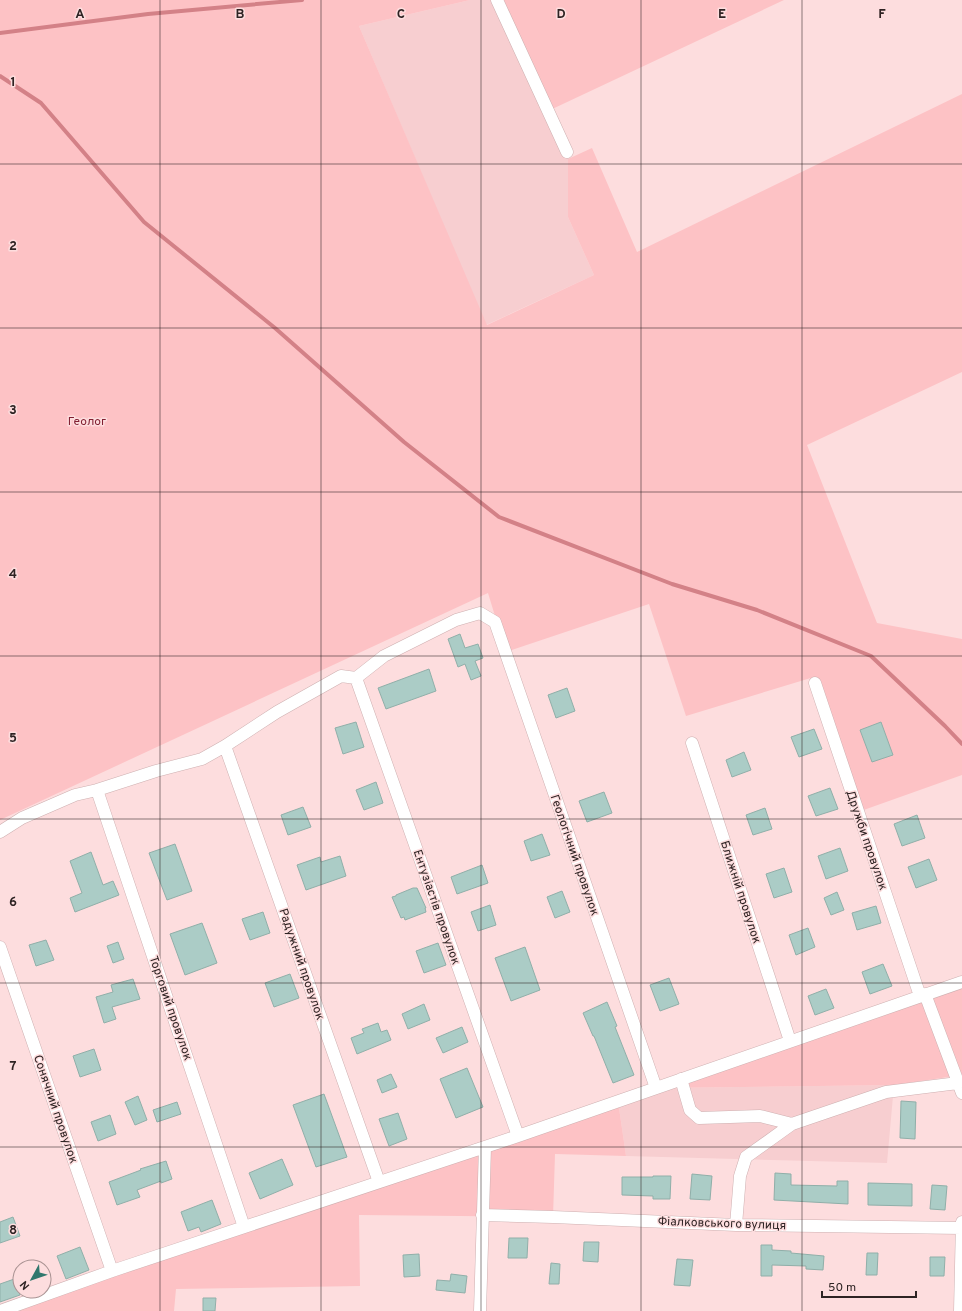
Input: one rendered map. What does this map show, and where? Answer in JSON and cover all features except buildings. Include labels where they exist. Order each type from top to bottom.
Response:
[{"type":"street","points":[[497,0],[567,152]]},
{"type":"street","name":"Геологічний провулок","points":[[356,678],[384,656],[456,620],[480,613],[495,622],[656,1088]]},
{"type":"street","points":[[0,832],[22,818],[75,795],[202,759],[225,746],[276,712],[341,676],[356,678]]},
{"type":"street","name":"Ентузіастів провулок","points":[[356,678],[518,1136]]},
{"type":"street","name":"Дружби провулок","points":[[815,683],[923,995],[959,1081]]},
{"type":"street","name":"Ближній провулок","points":[[692,743],[790,1041]]},
{"type":"street","name":"Радужний провулок","points":[[225,746],[378,1182]]},
{"type":"street","name":"Торговий провулок","points":[[97,790],[244,1227]]},
{"type":"street","name":"Сонячний провулок","points":[[0,947],[112,1271]]},
{"type":"street","points":[[0,1311],[112,1271],[518,1136],[962,982]]},
{"type":"street","points":[[681,1080],[690,1110],[699,1118],[760,1116],[792,1124]]},
{"type":"street","points":[[736,1225],[740,1176],[746,1157],[792,1124],[886,1092],[959,1081]]},
{"type":"street","points":[[480,1311],[485,1147]]},
{"type":"street","name":"Фіалковського вулиця","points":[[482,1215],[736,1225],[962,1228]]},
{"type":"street","points":[[960,1311],[962,1222]]},
{"type":"shaded area","points":[[470,0],[497,0],[548,111],[568,159],[568,217],[594,275],[486,325],[359,26]]},
{"type":"shaded area","points":[[894,1085],[887,1163],[626,1156],[618,1101],[656,1088]]},
{"type":"green space","name":"Геолог","points":[[0,0],[470,0],[359,26],[487,325],[594,275],[568,217],[568,159],[592,148],[637,252],[962,94],[962,372],[807,445],[877,623],[962,639],[962,775],[858,812],[814,677],[686,716],[649,604],[506,652],[488,593],[0,820]]},
{"type":"green space","points":[[497,0],[784,0],[548,111]]},
{"type":"green space","points":[[962,982],[962,1074],[894,1085],[656,1088]]},
{"type":"green space","points":[[618,1101],[626,1156],[555,1154],[553,1217],[359,1215],[360,1286],[176,1289],[174,1311],[0,1311],[35,1299],[52,1299],[52,1293]]},
{"type":"waterway","points":[[0,33],[148,14],[302,0]]},
{"type":"waterway","points":[[0,76],[41,103],[144,222],[275,328],[404,442],[499,517],[672,584],[757,610],[871,656],[962,744]]}]
